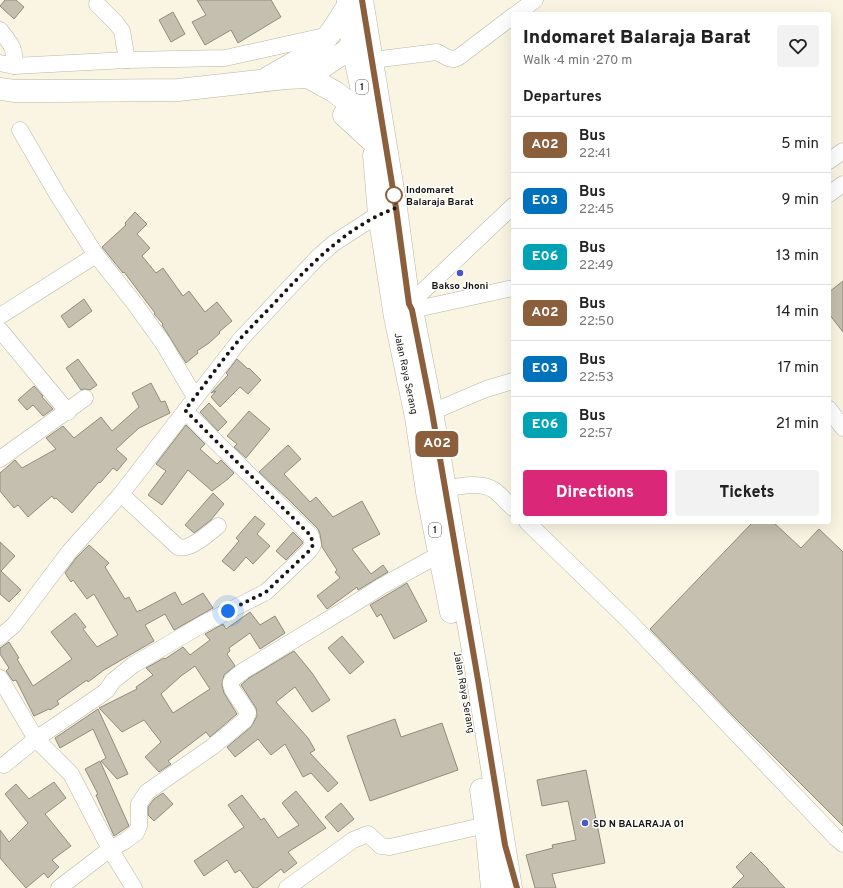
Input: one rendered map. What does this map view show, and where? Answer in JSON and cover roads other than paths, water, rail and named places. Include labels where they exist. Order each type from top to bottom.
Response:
[{"type":"highway","points":[[260,82],[308,54],[320,45],[353,1]]},
{"type":"highway","name":"Jalan Raya Serang","points":[[353,1],[360,38],[368,117],[379,138]]},
{"type":"highway","points":[[0,89],[15,91],[178,90],[308,77],[336,58],[360,38]]},
{"type":"highway","name":"Jalan Raya Serang","points":[[360,38],[373,60],[379,138],[388,211],[436,491],[478,680],[511,888]]},
{"type":"highway","points":[[308,77],[335,92],[368,117]]},
{"type":"highway","points":[[286,78],[306,93],[334,105],[379,138]]},
{"type":"highway","name":"Jalan Raya Serang","points":[[436,491],[440,554],[464,683],[486,825],[492,888]]},
{"type":"street","points":[[519,12],[535,0]]},
{"type":"street","points":[[97,4],[122,31],[127,60]]},
{"type":"street","points":[[373,60],[437,52],[448,58],[454,59],[459,57],[511,18]]},
{"type":"street","points":[[0,30],[12,47],[15,56],[7,64]]},
{"type":"street","points":[[7,64],[225,58],[328,35]]},
{"type":"street","points":[[20,130],[57,194],[96,255],[135,304],[163,343],[195,397]]},
{"type":"street","points":[[831,160],[843,151]]},
{"type":"street","points":[[831,193],[843,184]]},
{"type":"street","points":[[405,310],[511,208]]},
{"type":"street","points":[[0,637],[14,625],[69,552],[121,494],[240,340],[318,257],[334,243],[388,211]]},
{"type":"street","points":[[0,316],[96,255]]},
{"type":"street","points":[[405,310],[511,288]]},
{"type":"street","points":[[0,330],[68,412]]},
{"type":"street","points":[[424,414],[486,389],[511,382]]},
{"type":"street","points":[[0,459],[68,412],[85,398]]},
{"type":"street","points":[[4,764],[36,739],[102,694],[107,690],[113,681],[133,665],[203,624],[266,592],[309,551],[313,545],[311,536],[185,410]]},
{"type":"street","points":[[831,412],[843,428]]},
{"type":"street","points":[[436,491],[465,485],[484,486],[495,491],[511,506]]},
{"type":"street","points":[[121,494],[178,547],[186,548],[197,542],[218,526]]},
{"type":"street","points":[[529,524],[630,623],[843,844]]},
{"type":"street","points":[[60,888],[110,849],[125,841],[136,832],[140,826],[139,804],[147,792],[212,748],[246,720],[248,714],[232,688],[231,682],[243,671],[382,586],[440,554]]},
{"type":"street","points":[[0,678],[36,739],[71,774],[110,849],[134,888]]},
{"type":"street","points":[[287,888],[353,840],[368,834],[381,846],[390,847],[486,825]]},
{"type":"place","name":"Indomaret Balaraja Barat","points":[[394,195]]},
{"type":"place","name":"Bakso Jhoni","points":[[460,273]]},
{"type":"place","name":"SD N BALARAJA 01","points":[[585,823]]}]
